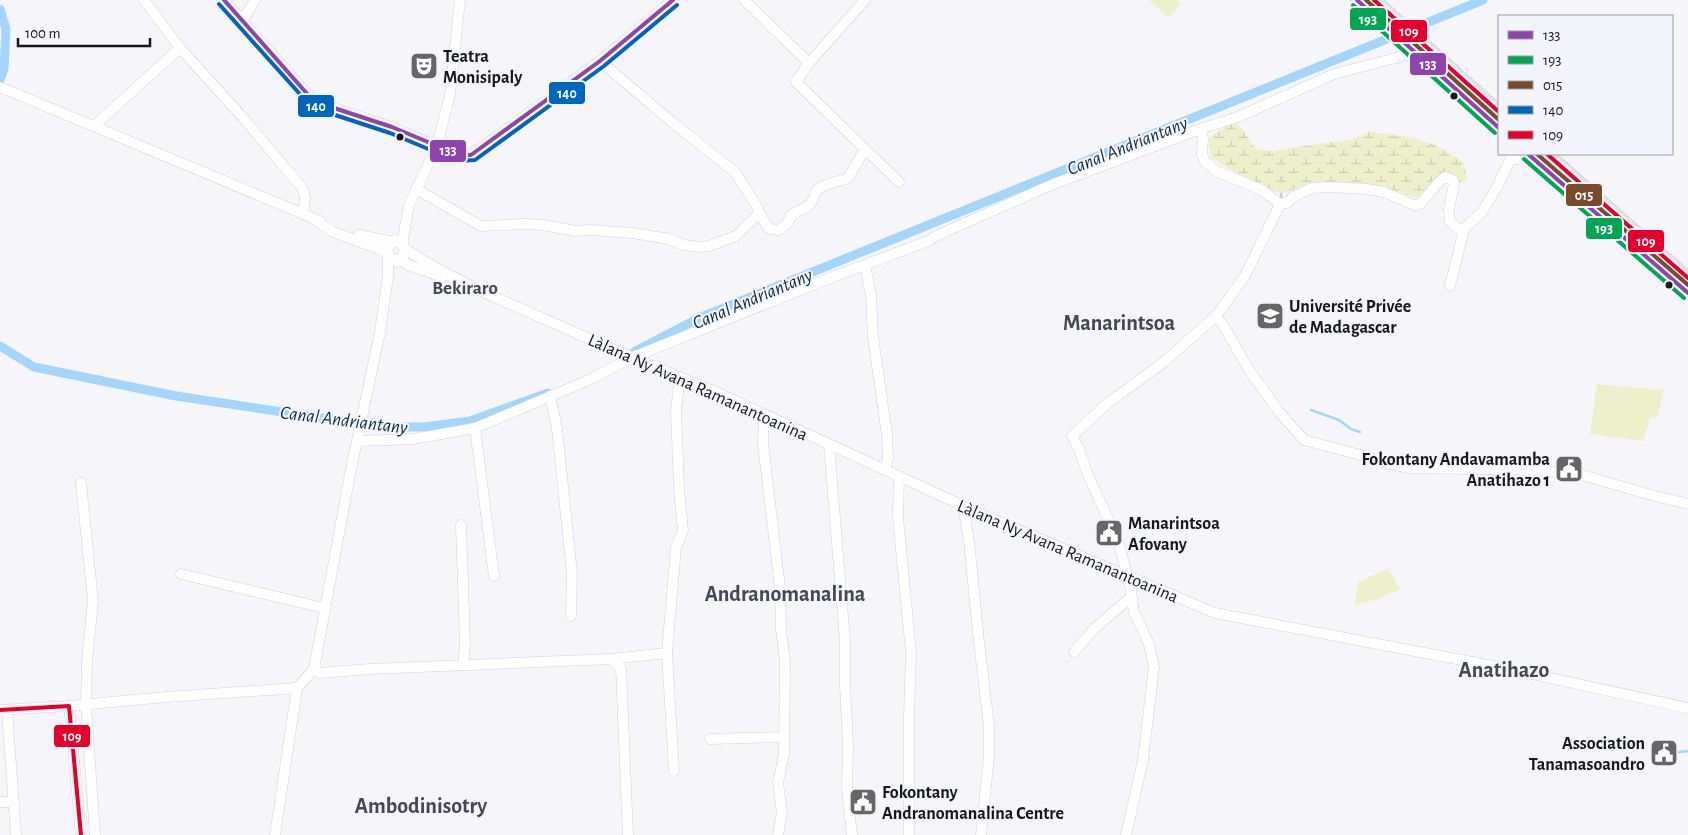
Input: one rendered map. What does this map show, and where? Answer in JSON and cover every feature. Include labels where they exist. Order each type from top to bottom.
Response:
[{"type":"main road","points":[[1357,0],[1432,52],[1498,111]]},
{"type":"main road","points":[[1374,0],[1415,53],[1498,127]]},
{"type":"main road","points":[[1529,155],[1688,293]]},
{"type":"main road","points":[[1548,155],[1688,278]]},
{"type":"street","points":[[144,0],[180,48],[245,120],[303,189],[305,198],[303,214]]},
{"type":"street","points":[[224,0],[310,96],[332,107],[392,128],[459,155],[471,154],[600,61],[673,0]]},
{"type":"street","points":[[243,20],[255,0]]},
{"type":"street","points":[[388,276],[404,255],[404,226],[409,204],[437,146],[450,95],[460,0]]},
{"type":"street","points":[[744,0],[809,64]]},
{"type":"street","points":[[865,0],[809,64],[796,82],[899,182]]},
{"type":"street","points":[[94,126],[180,48]]},
{"type":"street","points":[[358,441],[413,439],[475,428],[589,380],[633,358],[928,241],[1051,185],[1252,111],[1334,74],[1415,53]]},
{"type":"street","points":[[600,61],[735,172],[769,229],[779,230],[788,223],[791,215],[809,206],[814,199],[816,191],[823,186],[848,178],[865,149]]},
{"type":"street","points":[[0,87],[314,219],[356,234],[402,244],[405,249],[434,267],[481,291]]},
{"type":"street","points":[[1200,129],[1203,139],[1202,154],[1205,162],[1218,172],[1262,190],[1283,204]]},
{"type":"street","points":[[1450,286],[1464,229],[1482,212],[1498,187],[1510,160],[1529,155]]},
{"type":"street","points":[[1126,835],[1143,760],[1154,667],[1149,644],[1134,612],[1129,578],[1118,541],[1072,436],[1108,403],[1219,320],[1245,276],[1283,204],[1293,197],[1312,188],[1329,187],[1384,192],[1414,205],[1420,204],[1445,177],[1453,180],[1454,183],[1449,210],[1450,222],[1459,229],[1464,229]]},
{"type":"street","points":[[416,189],[481,226],[525,224],[543,225],[575,231],[591,230],[633,233],[670,239],[684,245],[700,247],[710,246],[736,236],[759,214]]},
{"type":"street","points":[[314,219],[333,232],[370,245],[388,254],[391,259],[400,260],[421,270],[481,291]]},
{"type":"street","points":[[276,835],[297,688],[314,669],[324,608],[380,332],[388,276],[387,249],[400,235],[404,226]]},
{"type":"street","points":[[865,265],[871,296],[873,337],[887,435],[888,458],[885,470]]},
{"type":"street","name":"Làlana Ny Avana Ramanantoanina","points":[[481,291],[680,377],[963,506],[1215,613],[1510,669],[1688,708]]},
{"type":"street","points":[[1219,320],[1249,370],[1280,413],[1304,440],[1410,468],[1534,469],[1582,475],[1688,504]]},
{"type":"street","points":[[674,771],[667,653],[676,547],[683,530],[679,489],[676,410],[680,377]]},
{"type":"street","points":[[550,396],[557,428],[571,564],[571,616]]},
{"type":"street","points":[[764,416],[763,443],[780,588],[781,630],[785,662],[784,754],[778,783],[782,812],[778,835]]},
{"type":"street","points":[[475,428],[494,576]]},
{"type":"street","points":[[829,445],[845,641],[848,746],[847,789],[852,835]]},
{"type":"street","points":[[900,476],[898,518],[911,653],[909,835]]},
{"type":"street","points":[[81,483],[93,601],[87,661],[86,705],[95,835]]},
{"type":"street","points":[[963,506],[969,541],[989,726],[989,756],[981,835]]},
{"type":"street","points":[[461,525],[465,645],[463,665]]},
{"type":"street","points":[[181,574],[324,608]]},
{"type":"street","points":[[1074,652],[1094,629],[1131,597]]},
{"type":"street","points":[[314,669],[320,672],[611,659],[667,653]]},
{"type":"street","points":[[611,659],[620,668],[628,835]]},
{"type":"street","points":[[16,835],[3,710],[297,688]]},
{"type":"street","points":[[69,706],[81,835]]},
{"type":"street","points":[[710,739],[784,737]]},
{"type":"street","points":[[0,802],[14,802]]},
{"type":"green space","points":[[1149,0],[1177,0],[1181,4],[1168,18]]},
{"type":"green space","points":[[1237,123],[1256,149],[1270,151],[1353,139],[1370,131],[1413,138],[1435,145],[1464,162],[1467,180],[1459,183],[1447,176],[1419,199],[1382,186],[1327,182],[1309,184],[1281,194],[1234,172],[1211,158],[1209,138],[1228,125]]},
{"type":"green space","points":[[1597,384],[1664,390],[1658,416],[1650,418],[1643,441],[1590,434]]},
{"type":"green space","points":[[1388,569],[1400,589],[1381,598],[1355,605],[1358,582]]},
{"type":"waterway","name":"Canal Andriantany","points":[[634,352],[699,318],[1483,0]]},
{"type":"waterway","name":"Canal Andriantany","points":[[0,9],[6,29],[4,69],[0,80]]},
{"type":"waterway","points":[[1281,194],[1282,202]]},
{"type":"waterway","name":"Canal Andriantany","points":[[0,346],[34,367],[176,396],[383,427],[424,427],[470,421],[548,393]]},
{"type":"waterway","points":[[1311,410],[1339,420],[1351,429],[1360,432]]},
{"type":"waterway","points":[[1663,754],[1688,751]]},
{"type":"transit line","name":"133","points":[[224,0],[310,97],[331,107],[392,127],[459,155],[471,155],[600,61],[673,0]]},
{"type":"transit line","name":"133","points":[[1357,0],[1498,127]]},
{"type":"transit line","name":"015","points":[[1366,0],[1498,119]]},
{"type":"transit line","name":"109","points":[[1374,0],[1498,111]]},
{"type":"transit line","name":"140","points":[[219,4],[307,102],[329,113],[390,133],[457,161],[475,160],[604,66],[677,5]]},
{"type":"transit line","name":"193","points":[[1353,5],[1495,133]]},
{"type":"transit line","name":"133","points":[[1529,155],[1688,293]]},
{"type":"transit line","name":"015","points":[[1538,155],[1688,285]]},
{"type":"transit line","name":"109","points":[[1548,155],[1688,278]]},
{"type":"transit line","name":"193","points":[[1524,159],[1684,298]]},
{"type":"transit line","name":"109","points":[[0,710],[69,706],[81,835]]},
{"type":"place","name":"Teatra Monisipaly","points":[[424,66]]},
{"type":"place","name":"Université Privée de Madagascar","points":[[1270,316]]},
{"type":"place","name":"Fokontany Andavamamba Anatihazo 1","points":[[1569,469]]},
{"type":"place","name":"Manarintsoa Afovany","points":[[1109,533]]},
{"type":"place","name":"Association Tanamasoandro","points":[[1664,753]]},
{"type":"place","name":"Fokontany Andranomanalina Centre","points":[[863,802]]},
{"type":"district","name":"Bekiraro","points":[[465,287]]},
{"type":"district","name":"Manarintsoa","points":[[1119,322]]},
{"type":"district","name":"Andranomanalina","points":[[785,593]]},
{"type":"district","name":"Anatihazo","points":[[1504,669]]},
{"type":"district","name":"Ambodinisotry","points":[[421,805]]}]
